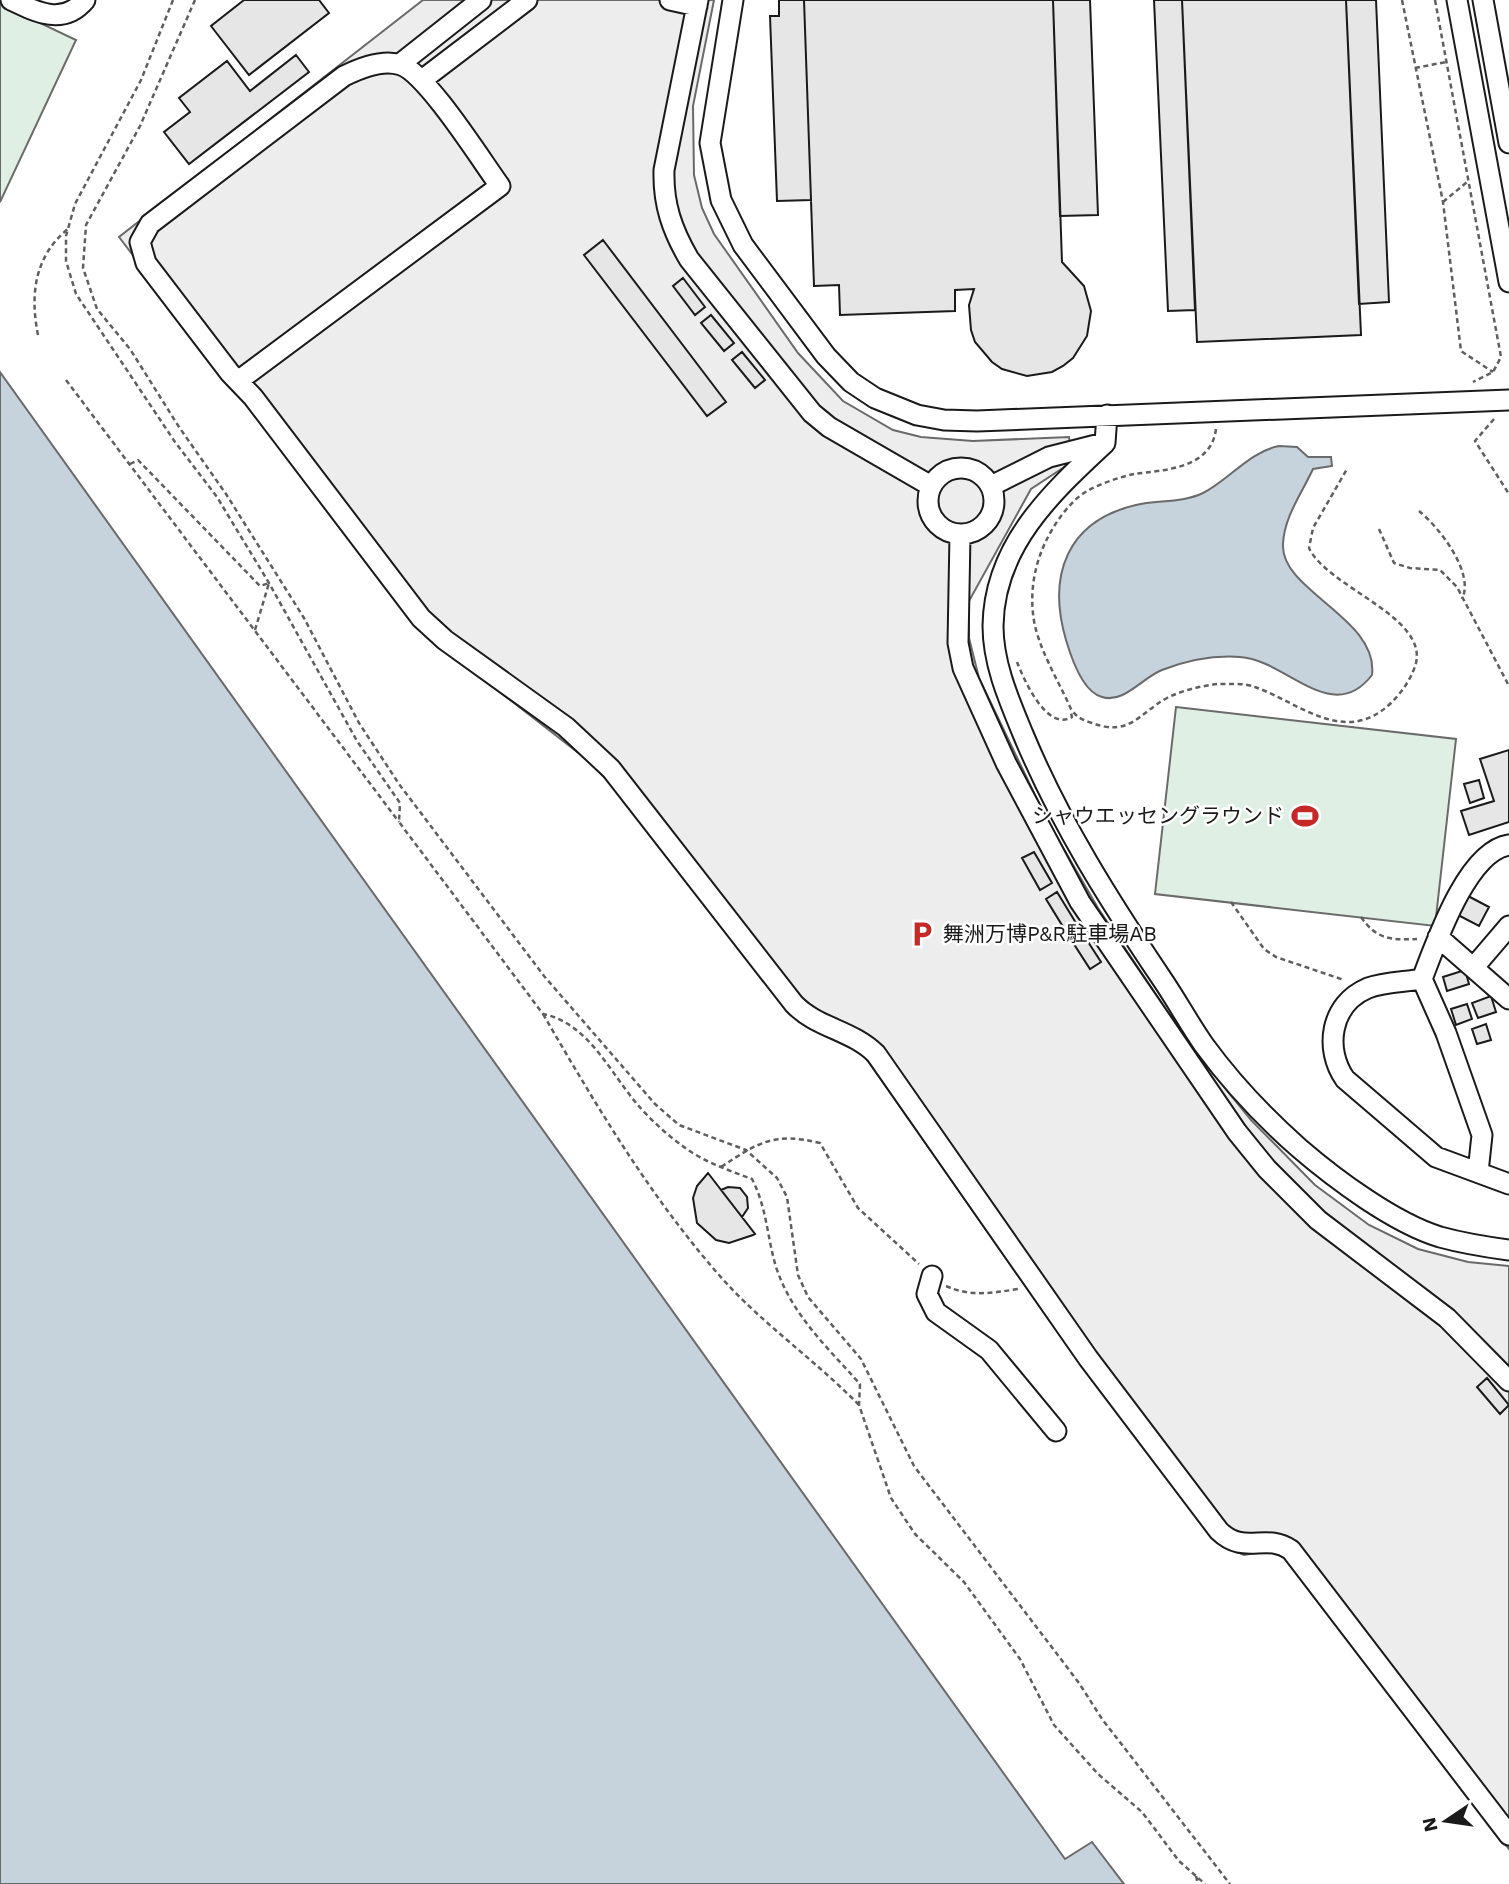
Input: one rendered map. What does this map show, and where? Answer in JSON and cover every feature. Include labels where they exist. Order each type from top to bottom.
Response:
[{"type":"street","points":[[11,0],[47,16],[70,11],[85,0]]},
{"type":"street","points":[[481,0],[400,64],[370,66],[344,76],[150,224],[140,243],[146,263],[433,630],[586,745],[635,798],[794,1004],[810,1019],[856,1037],[876,1054],[1088,1358],[1219,1531],[1243,1545],[1274,1541],[1291,1550],[1509,1835]]},
{"type":"street","points":[[422,80],[527,0]]},
{"type":"street","points":[[670,0],[697,3],[664,170],[663,194],[676,238],[697,270],[812,413],[829,427],[931,486]]},
{"type":"street","points":[[733,0],[710,143],[721,200],[743,245],[825,356],[852,382],[875,398],[917,415],[944,420],[977,421],[1509,400]]},
{"type":"street","points":[[1457,0],[1509,282]]},
{"type":"street","points":[[1483,0],[1509,143]]},
{"type":"street","points":[[238,381],[500,186],[422,80],[400,64]]},
{"type":"street","points":[[1107,415],[1105,443],[1050,494],[1029,520],[1004,571],[993,624],[995,653],[1008,698],[1064,824],[1110,903],[1205,1046],[1262,1112],[1300,1149],[1391,1213],[1438,1236],[1509,1250]]},
{"type":"street","points":[[991,486],[1049,457],[1105,443]]},
{"type":"street","points":[[956,468],[976,471],[991,486],[994,495],[992,515],[979,530],[960,535],[949,533],[932,519],[928,508],[931,486],[937,478],[956,468]]},
{"type":"street","points":[[960,535],[958,643],[963,668],[1041,833],[1112,952],[1215,1101],[1267,1169],[1318,1220],[1447,1318],[1509,1381]]},
{"type":"street","points":[[1478,1172],[1482,1135],[1446,1033],[1422,979],[1438,937],[1468,879],[1480,861],[1502,846],[1509,845]]},
{"type":"street","points":[[1474,967],[1509,926]]},
{"type":"street","points":[[1438,937],[1509,999]]},
{"type":"street","points":[[1422,979],[1367,988],[1348,1003],[1334,1024],[1332,1039],[1336,1066],[1354,1088],[1436,1157],[1509,1184]]},
{"type":"street","points":[[932,1276],[927,1294],[936,1312],[989,1350],[1056,1431]]},
{"type":"path","points":[[173,0],[141,80],[75,204],[69,228],[66,261],[76,295],[175,442],[217,498],[270,583],[357,741],[400,803],[399,822]]},
{"type":"path","points":[[195,0],[140,126],[86,225],[83,268],[97,309],[130,349],[179,427],[226,494],[304,618],[359,723],[399,784],[544,976],[655,1104],[679,1125],[746,1150],[778,1178],[787,1197],[790,1242],[798,1275],[808,1297],[861,1359],[914,1466],[1071,1672],[1102,1719],[1230,1884]]},
{"type":"path","points":[[1402,0],[1443,202],[1461,351],[1493,372]]},
{"type":"path","points":[[1435,0],[1501,357],[1493,372],[1463,387]]},
{"type":"path","points":[[1415,68],[1446,62]]},
{"type":"path","points":[[1443,202],[1469,181]]},
{"type":"path","points":[[38,335],[32,303],[38,273],[56,239],[69,228]]},
{"type":"path","points":[[66,380],[543,1014],[602,1117],[651,1190],[719,1275],[859,1405]]},
{"type":"path","points":[[1494,419],[1475,441],[1509,494]]},
{"type":"path","points":[[1216,426],[1210,445],[1195,459],[1174,470],[1135,474],[1087,491],[1051,530],[1033,580],[1032,607],[1043,649],[1071,709],[1079,718],[1103,727],[1122,728],[1132,725],[1166,699],[1182,692],[1223,684],[1253,686],[1308,713],[1334,720],[1370,718],[1403,692],[1416,664],[1418,650],[1407,629],[1322,566],[1309,548],[1314,528],[1346,469]]},
{"type":"path","points":[[130,464],[138,460],[260,586],[270,583]]},
{"type":"path","points":[[1419,511],[1437,525],[1465,577],[1466,590],[1462,599]]},
{"type":"path","points":[[1379,530],[1394,563],[1410,568],[1440,570],[1457,587],[1509,686]]},
{"type":"path","points":[[255,631],[270,583]]},
{"type":"path","points":[[1014,654],[1035,695],[1055,719],[1066,720],[1072,717],[1071,709]]},
{"type":"path","points":[[1231,902],[1264,949],[1276,957],[1367,988]]},
{"type":"path","points":[[1361,917],[1370,931],[1382,938],[1438,937]]},
{"type":"path","points":[[543,1014],[559,1017],[580,1031],[639,1106],[681,1146],[720,1167],[752,1179],[768,1222],[776,1265],[789,1300],[805,1323],[860,1384],[859,1405],[891,1498],[915,1534],[964,1582],[1020,1659],[1054,1725],[1098,1774],[1142,1812],[1179,1860],[1205,1884]]},
{"type":"path","points":[[720,1167],[766,1141],[791,1136],[820,1143],[858,1208],[932,1276],[961,1293],[993,1293],[1021,1289]]},
{"type":"path","points":[[1196,1876],[1198,1884]]},
{"type":"green space","points":[[0,4],[76,40],[0,202]]},
{"type":"green space","name":"シャウエッセングラウンド","points":[[1176,707],[1456,739],[1435,926],[1155,894]]},
{"type":"shaded area","name":"舞洲万博P&R駐車場AB","points":[[423,0],[714,0],[693,106],[694,175],[702,208],[714,234],[798,353],[843,401],[893,430],[921,437],[973,441],[1069,437],[1072,462],[1031,489],[969,601],[969,638],[979,678],[1047,820],[1098,908],[1190,1045],[1251,1120],[1315,1185],[1369,1225],[1418,1249],[1468,1262],[1509,1266],[1509,1849],[1289,1561],[1282,1555],[1267,1551],[1244,1555],[1221,1545],[1050,1321],[865,1057],[844,1042],[803,1024],[787,1010],[623,797],[590,762],[419,629],[119,237]]},
{"type":"shaded area","points":[[0,372],[1065,1859],[1092,1842],[1124,1884],[0,1884]]},
{"type":"shaded area","points":[[1279,446],[1297,447],[1308,457],[1331,457],[1332,466],[1313,469],[1290,515],[1283,544],[1286,561],[1297,576],[1361,637],[1370,655],[1372,675],[1357,689],[1341,695],[1309,687],[1258,661],[1220,657],[1191,661],[1162,670],[1118,697],[1095,694],[1075,664],[1061,616],[1059,594],[1062,573],[1068,554],[1079,538],[1093,524],[1112,513],[1136,505],[1187,498],[1203,493],[1258,454]]},
{"type":"building","points":[[244,0],[319,0],[329,13],[249,75],[211,26]]},
{"type":"building","points":[[779,0],[804,0],[811,200],[777,201],[770,16],[779,16]]},
{"type":"building","points":[[804,0],[1053,0],[1062,262],[1084,286],[1091,311],[1087,336],[1073,358],[1063,366],[1052,372],[1027,376],[1002,369],[992,362],[975,342],[971,330],[969,305],[974,289],[955,290],[955,311],[840,315],[839,285],[814,286]]},
{"type":"building","points":[[1053,0],[1090,0],[1098,215],[1060,216]]},
{"type":"building","points":[[1154,0],[1182,0],[1195,310],[1168,311]]},
{"type":"building","points":[[1182,0],[1346,0],[1361,335],[1197,342]]},
{"type":"building","points":[[1346,0],[1376,0],[1389,302],[1359,304]]},
{"type":"building","points":[[296,55],[309,72],[189,164],[164,132],[190,112],[179,98],[227,61],[250,91]]},
{"type":"building","points":[[603,240],[726,402],[707,416],[584,255]]},
{"type":"building","points":[[683,278],[705,307],[695,315],[673,286]]},
{"type":"building","points":[[711,315],[734,343],[724,351],[701,323]]},
{"type":"building","points":[[742,352],[765,380],[755,388],[732,360]]},
{"type":"building","points":[[1509,750],[1509,822],[1469,835],[1461,811],[1494,801],[1480,759]]},
{"type":"building","points":[[1479,780],[1484,798],[1470,803],[1464,784]]},
{"type":"building","points":[[1034,852],[1052,883],[1040,890],[1022,858]]},
{"type":"building","points":[[1057,892],[1076,923],[1065,930],[1046,899]]},
{"type":"building","points":[[1468,896],[1489,907],[1479,926],[1458,915]]},
{"type":"building","points":[[1081,931],[1101,962],[1090,969],[1070,938]]},
{"type":"building","points":[[1465,970],[1469,984],[1447,991],[1443,977]]},
{"type":"building","points":[[1491,996],[1496,1012],[1478,1018],[1472,1003]]},
{"type":"building","points":[[1467,1004],[1472,1019],[1456,1025],[1451,1009]]},
{"type":"building","points":[[1486,1024],[1491,1040],[1477,1044],[1472,1029]]},
{"type":"building","points":[[708,1173],[755,1234],[729,1243],[716,1240],[697,1223],[693,1198],[697,1186]]},
{"type":"building","points":[[728,1187],[740,1188],[747,1197],[748,1208],[742,1217],[721,1190]]},
{"type":"building","points":[[1487,1378],[1509,1405],[1500,1414],[1477,1387]]},
{"type":"place","name":"シャウエッセングラウンド","points":[[1305,816]]},
{"type":"place","name":"舞洲万博P&R駐車場AB","points":[[922,934]]}]
